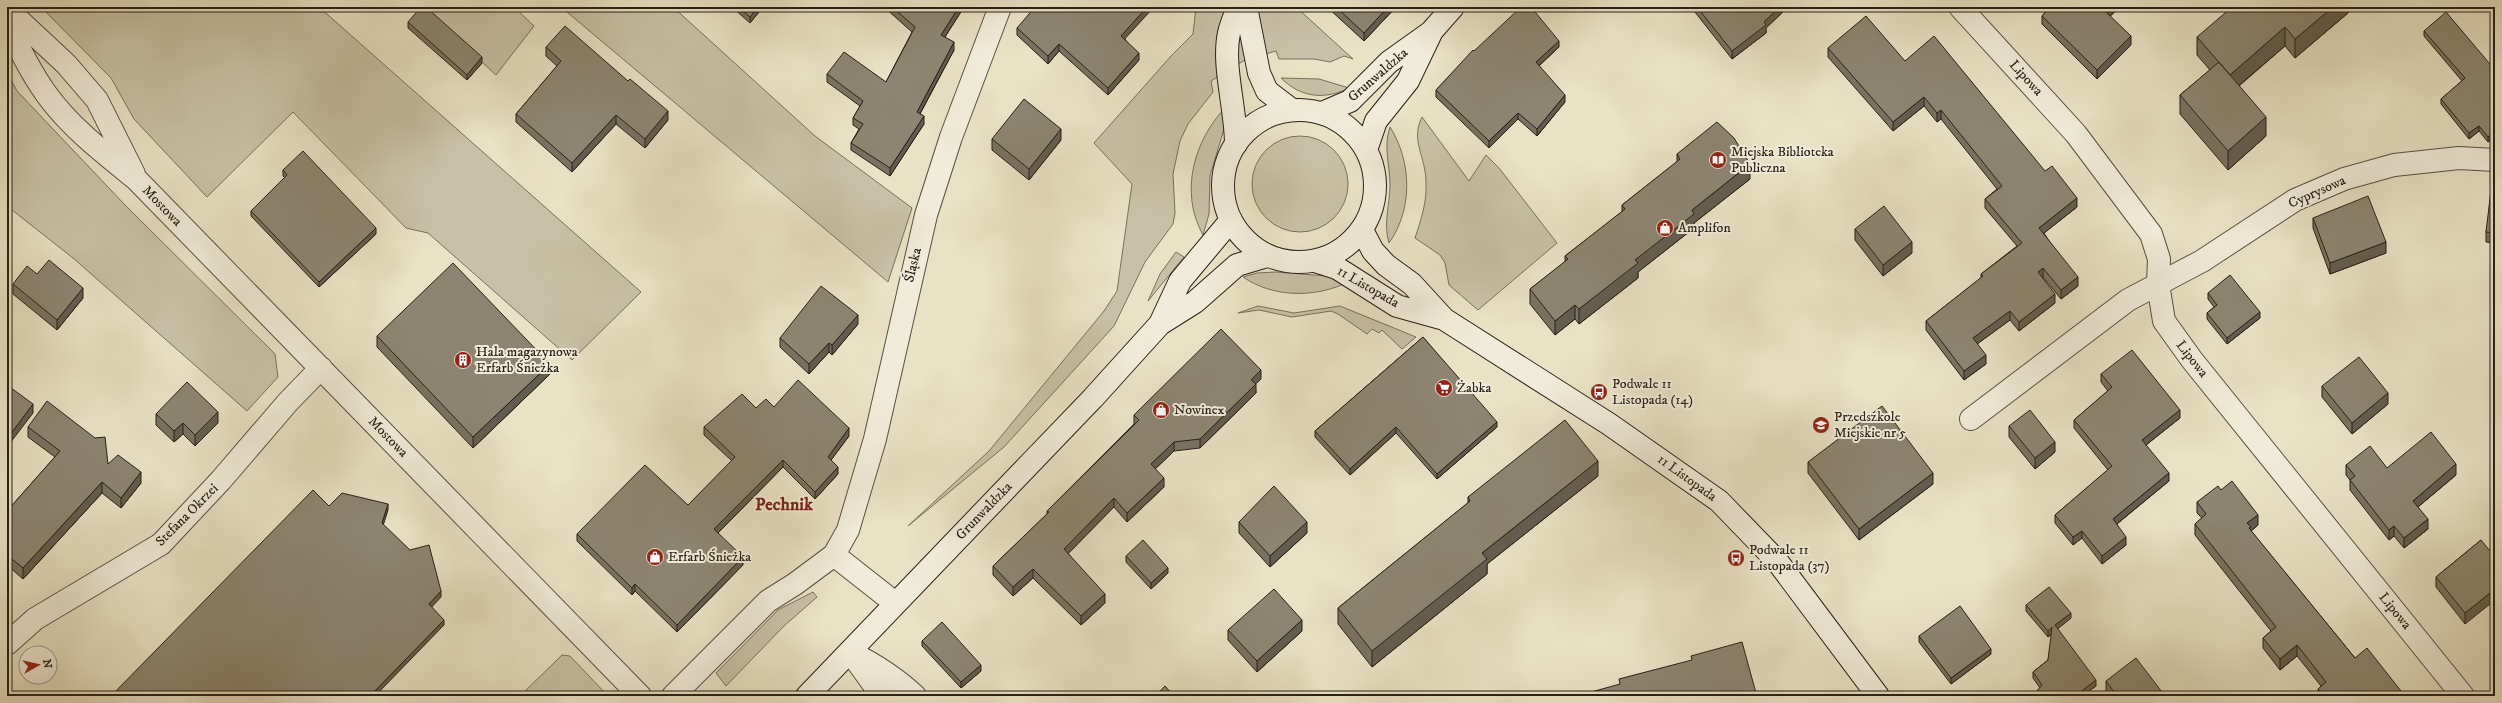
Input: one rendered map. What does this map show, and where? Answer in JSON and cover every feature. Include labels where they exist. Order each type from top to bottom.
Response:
[{"type":"street","name":"Śląska","points":[[834,556],[848,530],[874,439],[926,216],[951,137],[1000,7]]},
{"type":"street","points":[[1236,144],[1236,123],[1227,56],[1229,34],[1238,7]]},
{"type":"street","points":[[1246,7],[1259,73],[1267,91],[1292,110]]},
{"type":"street","name":"Grunwaldzka","points":[[1322,114],[1350,101],[1389,62],[1431,32],[1453,7]]},
{"type":"street","name":"Lipowa","points":[[1960,7],[2076,134],[2151,234],[2158,259],[2158,284],[2164,321],[2184,349],[2463,696]]},
{"type":"street","name":"Mostowa","points":[[7,9],[66,64],[97,100],[136,179]]},
{"type":"street","name":"Mostowa","points":[[7,24],[22,57],[48,96],[90,141],[136,179],[640,696]]},
{"type":"street","name":"Grunwaldzka","points":[[1366,150],[1376,121],[1408,81],[1431,32]]},
{"type":"street","points":[[1292,110],[1322,114],[1348,128],[1366,150],[1373,166],[1376,182],[1374,199],[1362,230],[1349,244],[1333,255],[1315,261],[1293,262],[1267,256],[1251,246],[1238,232],[1231,220],[1226,206],[1223,180],[1225,167],[1236,144],[1260,120],[1292,110]]},
{"type":"street","name":"Cyprysowa","points":[[1971,419],[2128,300],[2202,261],[2295,200],[2344,179],[2394,165],[2427,160],[2458,158],[2495,160]]},
{"type":"street","name":"Grunwaldzka","points":[[1160,324],[1180,281],[1231,220]]},
{"type":"street","name":"11 Listopada","points":[[1362,230],[1373,251],[1386,264],[1412,284],[1444,319],[1609,424],[1719,501],[1777,561],[1878,696]]},
{"type":"street","name":"Grunwaldzka","points":[[808,696],[895,603],[1093,398],[1160,324],[1195,302],[1237,265],[1267,256]]},
{"type":"street","name":"11 Listopada","points":[[1315,261],[1337,268],[1397,306],[1444,319]]},
{"type":"street","name":"Stefana Okrzei","points":[[7,644],[35,620],[161,544],[221,480],[288,402],[321,368]]},
{"type":"street","points":[[673,696],[768,601],[834,556],[895,603]]},
{"type":"street","points":[[850,652],[882,696]]},
{"type":"street","points":[[850,652],[873,663],[902,683],[916,696]]},
{"type":"shaded area","points":[[41,7],[319,7],[641,292],[572,360],[428,233],[406,228],[293,112],[207,197],[134,119],[111,78]]},
{"type":"shaded area","points":[[422,7],[514,7],[534,26],[496,75]]},
{"type":"shaded area","points":[[561,7],[673,7],[815,136],[912,208],[888,282]]},
{"type":"shaded area","points":[[1196,7],[1296,7],[1353,59],[1344,56],[1330,62],[1314,59],[1279,59],[1276,51],[1245,60],[1211,81],[1213,92],[1188,124],[1180,141],[1173,174],[1175,213],[1173,224],[1145,262],[1114,326],[1004,447],[908,526],[989,451],[1104,311],[1117,291],[1132,184],[1094,143],[1172,55],[1193,34]]},
{"type":"shaded area","points":[[7,72],[17,91],[126,206],[275,354],[278,377],[247,411],[73,258],[7,206]]},
{"type":"shaded area","points":[[1281,78],[1319,79],[1349,88],[1331,94],[1314,95],[1297,90]]},
{"type":"shaded area","points":[[1226,107],[1226,122],[1210,176],[1209,214],[1203,235],[1196,219],[1192,202],[1191,184],[1194,167],[1198,151],[1206,135],[1215,120]]},
{"type":"shaded area","points":[[1422,117],[1469,181],[1486,155],[1499,168],[1557,243],[1478,310],[1449,285],[1445,263],[1440,255],[1415,238],[1426,197],[1424,165],[1418,141],[1419,126]]},
{"type":"shaded area","points":[[1390,127],[1402,155],[1406,170],[1407,185],[1406,201],[1402,215],[1397,230],[1389,243],[1387,236],[1387,221],[1390,177],[1387,142]]},
{"type":"shaded area","points":[[1300,136],[1319,139],[1334,150],[1345,165],[1348,184],[1345,203],[1334,218],[1319,229],[1300,232],[1281,229],[1266,218],[1255,203],[1252,184],[1255,165],[1266,150],[1281,139]]},
{"type":"shaded area","points":[[1176,252],[1184,257],[1148,301],[1160,274]]},
{"type":"shaded area","points":[[1276,272],[1327,276],[1344,284],[1319,292],[1292,293],[1279,292],[1254,284],[1243,277],[1257,273]]},
{"type":"shaded area","points":[[1258,306],[1294,313],[1340,306],[1416,337],[1402,349],[1382,330],[1379,333],[1372,329],[1367,334],[1338,314],[1331,311],[1292,317],[1259,310],[1238,313]]},
{"type":"shaded area","points":[[813,592],[817,597],[784,626],[726,686],[716,673],[778,610]]},
{"type":"shaded area","points":[[562,655],[570,656],[608,696],[520,696]]},
{"type":"building","points":[[421,7],[426,7],[482,57],[467,75],[408,22]]},
{"type":"building","points":[[738,7],[758,7],[750,17]]},
{"type":"building","points":[[892,7],[959,7],[941,35],[954,42],[917,112],[924,116],[890,168],[851,143],[863,124],[853,118],[863,101],[827,74],[844,52],[886,82],[915,27]]},
{"type":"building","points":[[1035,7],[1147,7],[1121,36],[1139,53],[1108,88],[1059,44],[1048,56],[1017,28]]},
{"type":"building","points":[[1336,7],[1388,7],[1364,33]]},
{"type":"building","points":[[1521,7],[1531,7],[1559,41],[1536,62],[1565,95],[1537,129],[1518,113],[1489,141],[1436,90],[1473,50],[1474,51]]},
{"type":"building","points":[[1697,7],[1780,7],[1764,22],[1766,25],[1732,51]]},
{"type":"building","points":[[2050,7],[2110,7],[2106,12],[2131,36],[2097,70],[2042,16]]},
{"type":"building","points":[[2232,7],[2333,7],[2295,39],[2285,27],[2230,75],[2197,37]]},
{"type":"building","points":[[2446,12],[2495,70],[2495,131],[2488,137],[2479,126],[2469,133],[2441,99],[2465,78],[2424,31]]},
{"type":"building","points":[[1866,16],[1905,61],[1934,36],[2045,171],[2052,166],[2077,198],[2039,228],[2078,277],[2061,290],[2043,268],[2038,272],[2055,294],[2019,322],[2010,311],[1973,338],[1986,355],[1964,371],[1926,321],[1983,276],[1981,274],[2022,243],[1985,199],[2002,186],[1941,110],[1937,113],[1924,97],[1893,122],[1828,48]]},
{"type":"building","points":[[565,26],[628,81],[630,79],[668,111],[645,139],[616,115],[572,163],[516,114],[561,61],[546,47]]},
{"type":"building","points":[[2219,62],[2266,117],[2228,151],[2180,95]]},
{"type":"building","points":[[1024,99],[1061,129],[1029,169],[992,139]]},
{"type":"building","points":[[1717,122],[1734,138],[1750,164],[1692,210],[1694,214],[1635,260],[1638,263],[1579,309],[1575,305],[1555,321],[1530,289],[1568,259],[1565,256],[1625,209],[1622,205],[1680,159],[1677,154]]},
{"type":"building","points":[[303,151],[376,228],[319,282],[251,211],[287,175],[283,170]]},
{"type":"building","points":[[2491,190],[2495,190],[2495,233],[2486,232]]},
{"type":"building","points":[[2368,196],[2386,242],[2330,263],[2313,218]]},
{"type":"building","points":[[1884,206],[1912,242],[1883,265],[1855,229]]},
{"type":"building","points":[[49,260],[83,288],[57,320],[13,284],[27,266],[37,274]]},
{"type":"building","name":"Hala magazynowa Erfarb Śnieżka","points":[[453,263],[550,364],[473,437],[377,336]]},
{"type":"building","points":[[2230,275],[2260,312],[2227,338],[2207,313],[2217,305],[2208,293]]},
{"type":"building","points":[[821,286],[858,315],[832,345],[829,343],[809,364],[780,338]]},
{"type":"building","points":[[1221,329],[1261,370],[1251,380],[1256,384],[1200,439],[1174,442],[1151,464],[1164,478],[1127,513],[1114,498],[1064,549],[1105,594],[1081,616],[1033,569],[1013,587],[993,566],[1049,512],[1047,511],[1139,420],[1134,415]]},
{"type":"building","points":[[1423,337],[1497,422],[1437,474],[1396,427],[1350,469],[1315,431]]},
{"type":"building","points":[[2132,350],[2180,410],[2142,440],[2169,473],[2113,519],[2126,537],[2102,556],[2082,531],[2073,537],[2055,515],[2112,466],[2074,420],[2112,387],[2101,374]]},
{"type":"building","points":[[2359,357],[2388,393],[2352,423],[2322,386]]},
{"type":"building","points":[[798,380],[849,428],[828,457],[838,467],[815,492],[783,460],[714,529],[743,557],[677,625],[635,584],[632,588],[577,534],[645,465],[688,505],[735,457],[704,427],[742,394],[756,408],[766,399],[774,407]]},
{"type":"building","points":[[187,382],[218,412],[195,435],[183,423],[174,431],[156,414]]},
{"type":"building","points":[[7,385],[33,404],[7,439]]},
{"type":"building","points":[[47,401],[95,438],[105,437],[108,464],[118,455],[141,472],[121,498],[102,482],[23,568],[7,555],[7,511],[60,451],[28,427]]},
{"type":"building","points":[[1882,406],[1933,473],[1859,529],[1808,462]]},
{"type":"building","points":[[2030,410],[2055,442],[2035,458],[2009,426]]},
{"type":"building","points":[[1565,420],[1598,461],[1482,553],[1487,559],[1372,651],[1338,608],[1470,501],[1468,497]]},
{"type":"building","points":[[2431,432],[2456,464],[2413,501],[2428,519],[2404,538],[2394,526],[2389,530],[2350,480],[2355,476],[2346,465],[2370,446],[2387,468]]},
{"type":"building","points":[[2232,481],[2258,515],[2247,523],[2251,527],[2249,528],[2355,658],[2367,648],[2405,696],[2325,696],[2318,689],[2326,682],[2297,645],[2280,659],[2263,638],[2276,627],[2195,524],[2206,514],[2197,502],[2218,486],[2221,490]]},
{"type":"building","points":[[1274,486],[1307,522],[1270,556],[1239,522]]},
{"type":"building","points":[[313,490],[329,506],[342,493],[388,504],[382,523],[410,550],[429,545],[441,591],[429,604],[444,620],[370,696],[111,696]]},
{"type":"building","points":[[1143,540],[1168,568],[1151,583],[1126,556]]},
{"type":"building","points":[[2481,540],[2495,557],[2495,589],[2465,613],[2436,577]]},
{"type":"building","points":[[2049,587],[2071,613],[2055,625],[2096,680],[2075,696],[2037,696],[2035,693],[2042,685],[2033,672],[2048,660],[2052,627],[2048,631],[2026,605]]},
{"type":"building","points":[[1274,589],[1302,620],[1257,661],[1228,630]]},
{"type":"building","points":[[1960,606],[1991,649],[1951,678],[1919,636]]},
{"type":"building","points":[[942,622],[981,665],[961,682],[922,641]]},
{"type":"building","points":[[1742,642],[1756,693],[1746,696],[1577,696],[1620,684],[1619,679],[1692,660],[1691,656]]},
{"type":"building","points":[[2136,658],[2165,696],[2117,696],[2106,681]]},
{"type":"building","points":[[1165,686],[1174,696],[1155,696]]},
{"type":"place","name":"Miejska Biblioteka Publiczna","points":[[1718,160]]},
{"type":"place","name":"Amplifon","points":[[1665,228]]},
{"type":"place","name":"Hala magazynowa Erfarb Śnieżka","points":[[463,360]]},
{"type":"place","name":"Żabka","points":[[1444,388]]},
{"type":"place","name":"Podwale 11 Listopada (14)","points":[[1599,392]]},
{"type":"place","name":"Nowinex","points":[[1161,410]]},
{"type":"place","name":"Przedszkole Miejskie nr 5","points":[[1821,425]]},
{"type":"place","name":"Erfarb Śnieżka","points":[[655,557]]},
{"type":"place","name":"Podwale 11 Listopada (37)","points":[[1736,558]]},
{"type":"district","name":"Pechnik","points":[[784,505]]}]
